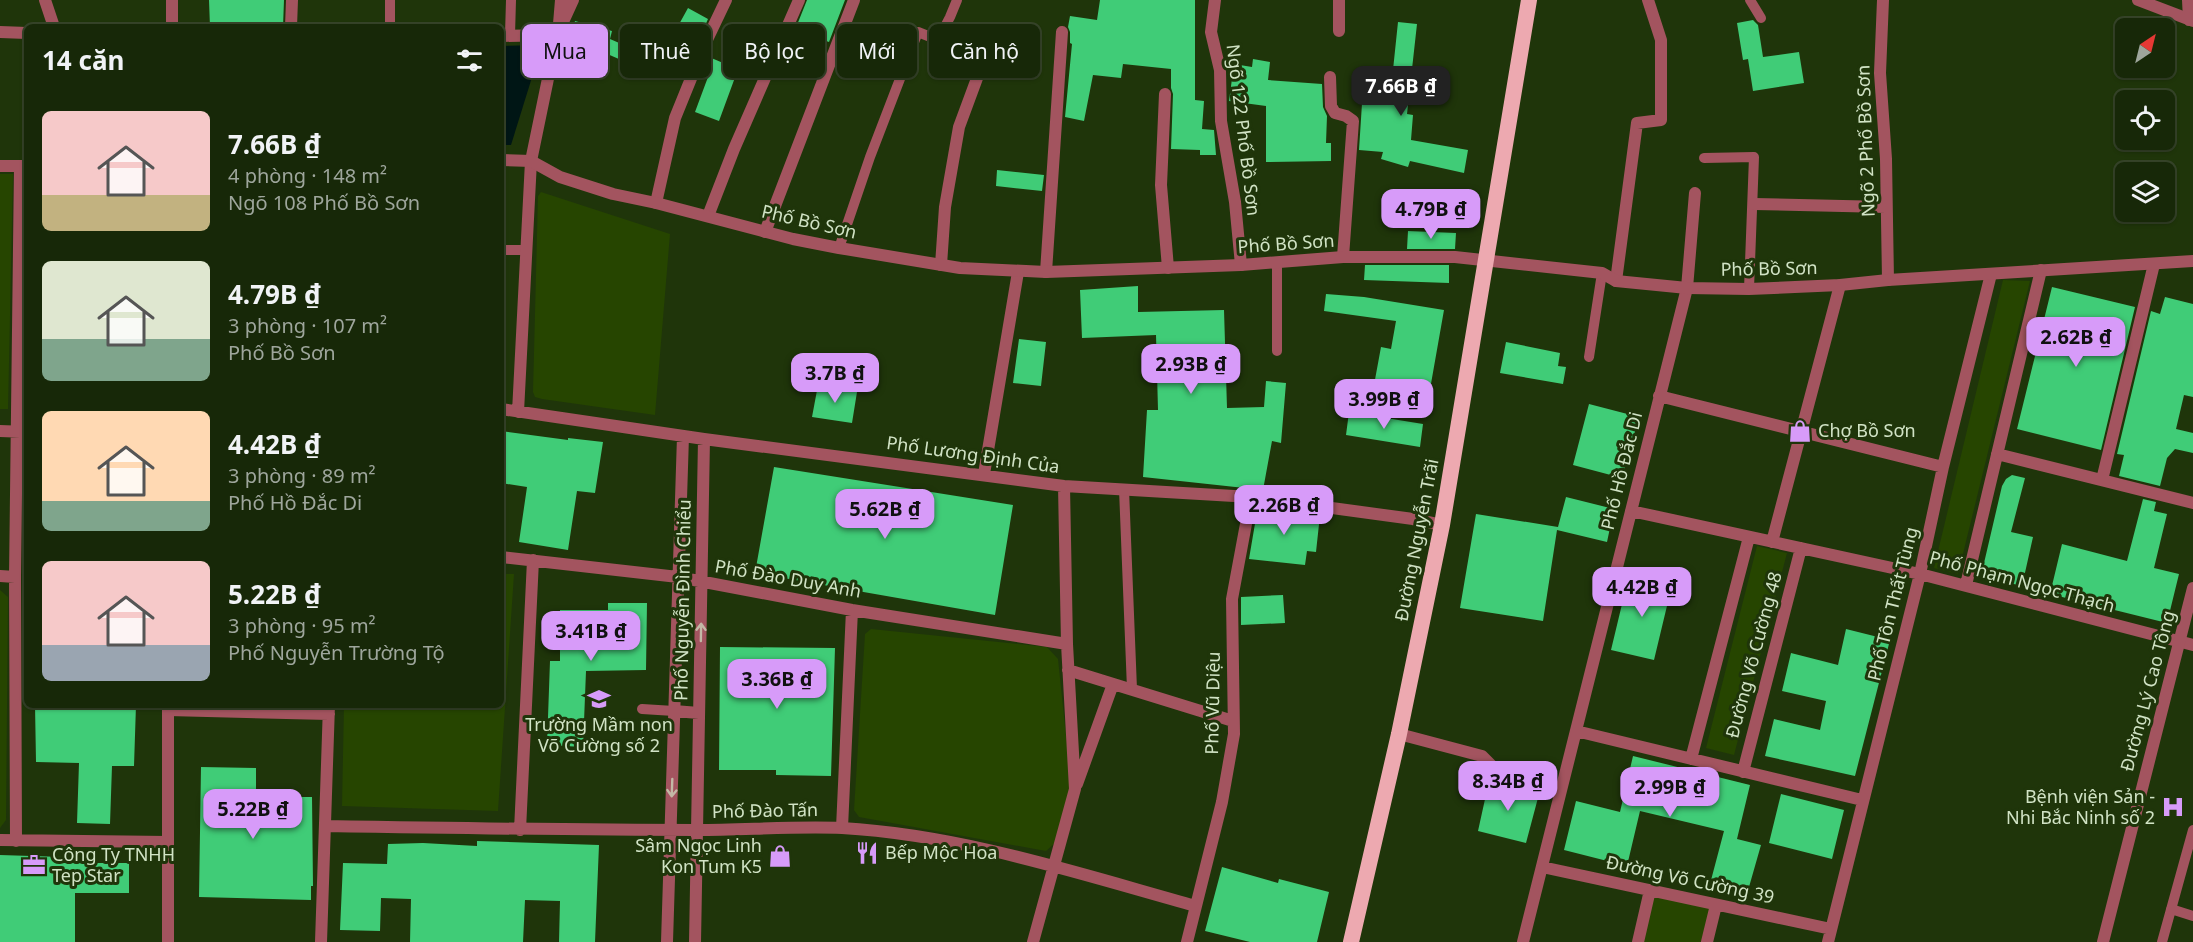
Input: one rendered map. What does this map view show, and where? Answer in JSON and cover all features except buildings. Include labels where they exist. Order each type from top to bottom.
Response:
[{"type":"highway","name":"Đường Nguyễn Trãi","points":[[1351,942],[1400,734],[1442,525],[1529,0]]},
{"type":"street","points":[[45,0],[53,24]]},
{"type":"street","points":[[172,0],[172,24]]},
{"type":"street","points":[[291,24],[292,0]]},
{"type":"street","points":[[558,24],[561,0]]},
{"type":"street","points":[[562,24],[573,0]]},
{"type":"street","points":[[656,203],[675,118],[705,44],[726,0]]},
{"type":"street","points":[[708,216],[798,0]]},
{"type":"street","points":[[765,232],[854,0]]},
{"type":"street","name":"Ngõ 122 Phố Bồ Sơn","points":[[1215,0],[1211,32],[1220,70],[1221,121],[1235,202],[1241,266]]},
{"type":"street","points":[[1339,0],[1339,31]]},
{"type":"street","points":[[1616,281],[1637,123],[1661,120],[1661,40],[1648,0]]},
{"type":"street","name":"Ngõ 2 Phố Bồ Sơn","points":[[1883,0],[1880,73],[1886,159],[1888,280]]},
{"type":"street","points":[[2138,0],[2191,20],[2188,0]]},
{"type":"street","points":[[0,32],[24,33]]},
{"type":"street","points":[[1046,272],[1062,32]]},
{"type":"street","points":[[505,35],[522,35]]},
{"type":"street","points":[[1330,77],[1331,106],[1335,113],[1346,116],[1353,122],[1343,257]]},
{"type":"street","points":[[518,412],[531,161],[548,78]]},
{"type":"street","points":[[941,265],[945,207],[959,127],[977,78]]},
{"type":"street","points":[[1165,94],[1161,185],[1168,268]]},
{"type":"street","name":"Phố Bồ Sơn","points":[[504,160],[531,161],[560,177],[614,194],[838,249],[941,265],[1018,272],[1241,266],[1343,257],[1455,257],[1602,273],[1616,281],[1687,288],[1749,289],[2193,261]]},
{"type":"street","points":[[0,166],[23,166],[22,432],[15,576],[16,841]]},
{"type":"street","name":"Phố Hồ Đắc Di","points":[[1523,942],[1687,288],[1695,193]]},
{"type":"street","points":[[1754,204],[1886,207]]},
{"type":"street","points":[[2102,480],[2154,264]]},
{"type":"street","points":[[1966,585],[2041,270]]},
{"type":"street","points":[[984,474],[1018,272]]},
{"type":"street","name":"Phố Tôn Thất Tùng","points":[[1828,942],[1920,574],[1943,467],[1991,274]]},
{"type":"street","points":[[1772,542],[1840,285]]},
{"type":"street","points":[[1659,396],[1943,467]]},
{"type":"street","name":"Phố Lương Định Của","points":[[504,410],[683,436],[1064,486],[1251,497],[1442,525]]},
{"type":"street","points":[[0,432],[22,432]]},
{"type":"street","name":"Phố Nguyễn Đình Chiểu","points":[[667,942],[683,436]]},
{"type":"street","name":"Phố Nguyễn Đình Chiểu","points":[[695,942],[704,438]]},
{"type":"street","points":[[1997,454],[2193,503]]},
{"type":"street","points":[[1064,486],[1067,644],[1075,789]]},
{"type":"street","name":"Phố Vũ Diệu","points":[[1187,942],[1228,774],[1234,734],[1232,599],[1251,497]]},
{"type":"street","name":"Phố Phạm Ngọc Thạch","points":[[1631,511],[1920,574],[2193,645]]},
{"type":"street","name":"Đường Võ Cường 48","points":[[1691,759],[1749,537]]},
{"type":"street","name":"Đường Võ Cường 48","points":[[1743,772],[1801,548]]},
{"type":"street","name":"Phố Đào Duy Anh","points":[[504,557],[678,577],[852,610],[1067,644]]},
{"type":"street","points":[[520,830],[532,560]]},
{"type":"street","points":[[0,576],[15,576]]},
{"type":"street","name":"Đường Lý Cao Tông","points":[[2103,942],[2193,588]]},
{"type":"street","points":[[842,828],[852,610]]},
{"type":"street","points":[[1068,670],[1233,721]]},
{"type":"street","points":[[1033,942],[1075,789],[1113,684]]},
{"type":"street","points":[[168,942],[168,708],[329,710],[321,942]]},
{"type":"street","points":[[674,711],[699,712]]},
{"type":"street","points":[[1576,731],[1862,800]]},
{"type":"street","points":[[1400,734],[1482,756],[1496,770],[1561,790]]},
{"type":"street","name":"Phố Đào Tấn","points":[[325,826],[520,830],[842,828],[963,845],[1196,906]]},
{"type":"street","points":[[0,840],[168,842]]},
{"type":"street","name":"Đường Võ Cường 39","points":[[1542,867],[1831,929]]},
{"type":"street","points":[[1638,942],[1650,890]]},
{"type":"street","points":[[1707,942],[1716,905]]},
{"type":"lane","points":[[390,0],[390,24]]},
{"type":"lane","points":[[505,35],[511,0]]},
{"type":"lane","points":[[838,249],[918,32],[938,40],[957,0]]},
{"type":"lane","points":[[1750,0],[1761,18]]},
{"type":"lane","points":[[1704,158],[1754,157],[1749,289]]},
{"type":"lane","points":[[504,250],[526,250]]},
{"type":"lane","points":[[1277,262],[1277,351]]},
{"type":"lane","points":[[1589,357],[1602,273]]},
{"type":"lane","points":[[1124,489],[1132,689]]},
{"type":"lane","points":[[642,709],[674,711]]},
{"type":"lane","points":[[2162,942],[2192,838]]},
{"type":"lane","points":[[2171,909],[2193,916]]},
{"type":"green space","points":[[0,174],[13,174],[8,409],[0,409]]},
{"type":"green space","points":[[541,192],[670,234],[655,415],[535,397],[533,392],[538,196]]},
{"type":"green space","points":[[2003,280],[2030,281],[1958,574],[1934,568]]},
{"type":"green space","points":[[1757,546],[1787,553],[1734,755],[1706,748]]},
{"type":"green space","points":[[504,574],[514,574],[498,811],[342,806],[344,708],[504,708]]},
{"type":"green space","points":[[0,590],[8,597],[6,820],[0,828]]},
{"type":"green space","points":[[871,629],[1047,647],[1058,659],[1071,784],[1056,842],[1046,851],[859,817],[854,810],[865,634]]},
{"type":"green space","points":[[1654,895],[1713,909],[1706,942],[1642,942]]},
{"type":"shaded area","points":[[522,45],[522,78],[532,78],[511,145],[504,145],[504,46]]},
{"type":"place","name":"Chợ Bồ Sơn","points":[[1800,431]]},
{"type":"place","name":"Trường Mầm non Võ Cường số 2","points":[[599,699]]},
{"type":"place","name":"Bệnh viện Sản - Nhi Bắc Ninh số 2","points":[[2173,807]]},
{"type":"place","name":"Bếp Mộc Hoa","points":[[867,853]]},
{"type":"place","name":"Sâm Ngọc Linh Kon Tum K5","points":[[780,856]]},
{"type":"place","name":"Công Ty TNHH Tep Star","points":[[34,865]]}]
